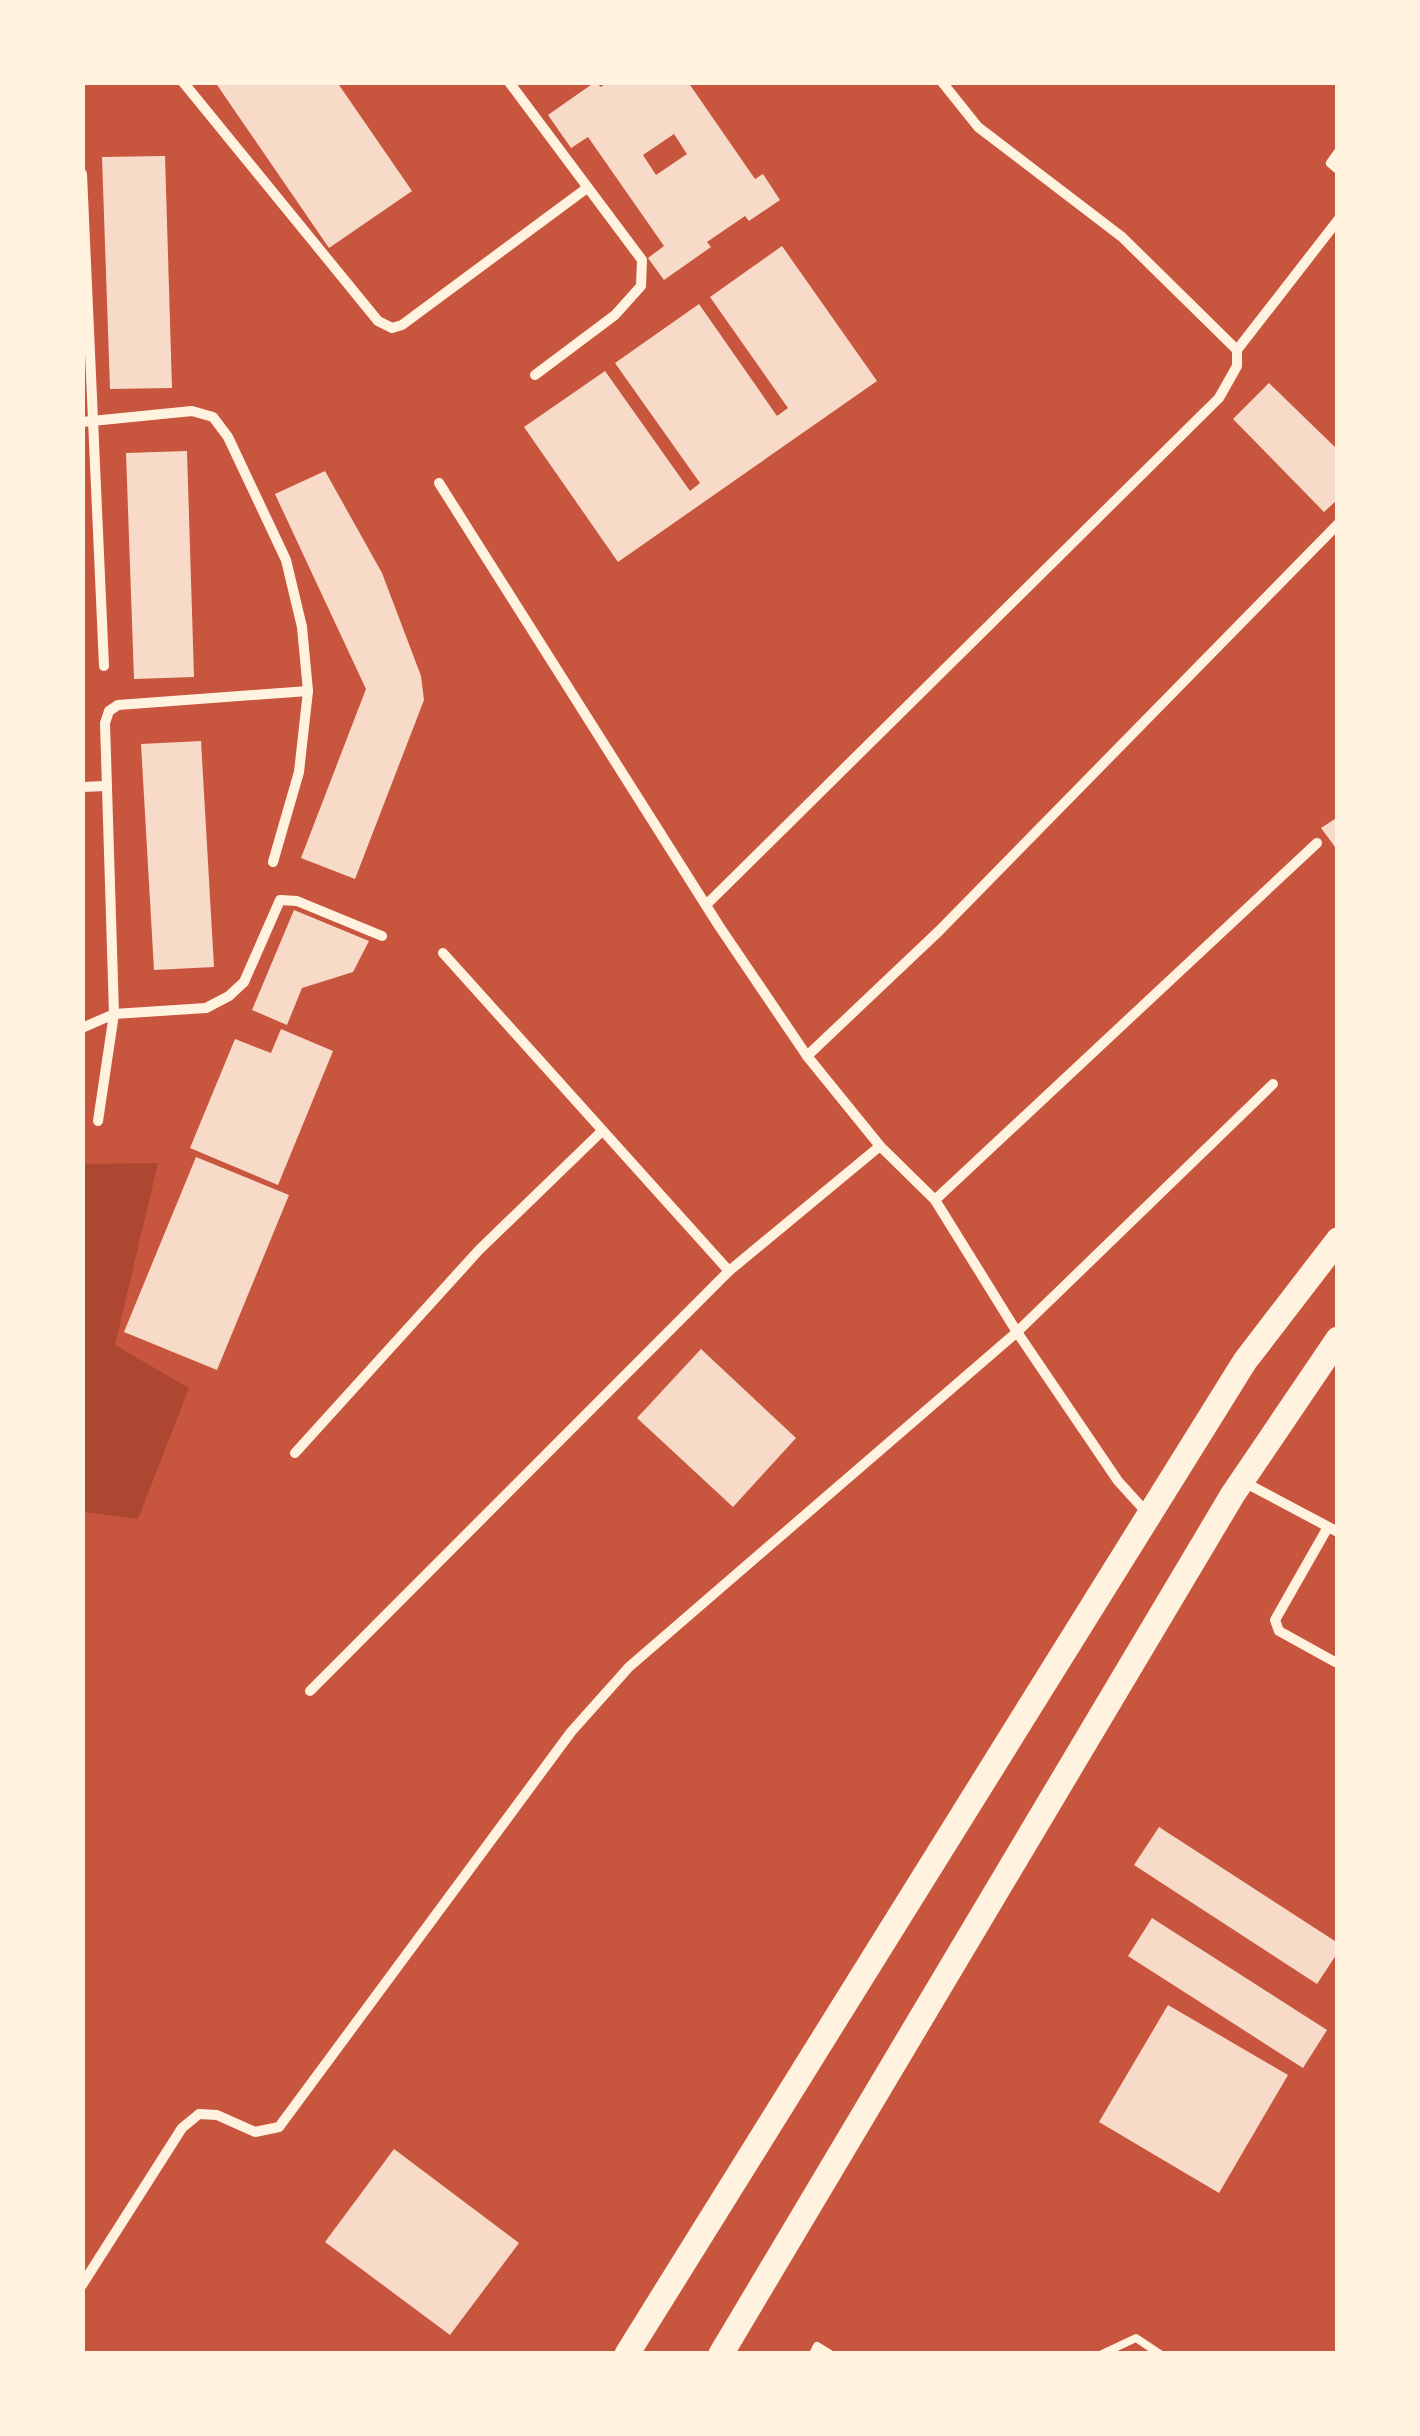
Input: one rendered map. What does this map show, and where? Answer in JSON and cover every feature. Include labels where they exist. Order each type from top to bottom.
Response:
[{"type":"main road","points":[[627,2354],[1245,1361],[1338,1240]]},
{"type":"main road","points":[[721,2354],[1241,1481],[1338,1338]]},
{"type":"street","points":[[184,82],[378,321],[392,328],[587,188]]},
{"type":"street","points":[[509,82],[642,260],[641,286],[615,315],[534,375]]},
{"type":"street","points":[[942,82],[978,126],[1122,237],[1238,350]]},
{"type":"street","points":[[1338,153],[1332,163],[1338,169]]},
{"type":"street","points":[[82,174],[88,422],[104,666]]},
{"type":"street","points":[[706,905],[1220,398],[1237,366],[1238,350],[1338,220]]},
{"type":"street","points":[[88,422],[192,411],[213,418],[228,437],[286,560],[302,627],[308,691],[299,772],[273,862]]},
{"type":"street","points":[[440,483],[706,905],[807,1056],[880,1146],[934,1200],[1118,1481],[1150,1515]]},
{"type":"street","points":[[807,1056],[938,931],[1338,524]]},
{"type":"street","points":[[98,1121],[114,1014],[106,786],[105,723],[109,711],[118,705],[308,691]]},
{"type":"street","points":[[82,787],[106,786]]},
{"type":"street","points":[[934,1200],[1317,843]]},
{"type":"street","points":[[82,1028],[114,1014],[206,1008],[228,996],[244,982],[280,900],[297,901],[382,936]]},
{"type":"street","points":[[443,953],[729,1271]]},
{"type":"street","points":[[82,2285],[190,2121],[199,2114],[217,2115],[255,2132],[280,2126],[571,1732],[629,1667],[1017,1332],[1273,1084]]},
{"type":"street","points":[[294,1453],[479,1250],[601,1132]]},
{"type":"street","points":[[310,1691],[729,1271],[880,1146]]},
{"type":"street","points":[[1241,1481],[1333,1529],[1275,1620],[1278,1631],[1335,1662]]},
{"type":"lane","points":[[1102,2354],[1136,2338],[1160,2354]]},
{"type":"lane","points":[[813,2354],[817,2346],[830,2354]]},
{"type":"shaded area","points":[[158,1163],[115,1345],[189,1388],[138,1519],[83,1512],[83,1164]]},
{"type":"building","points":[[215,82],[337,82],[412,191],[329,248]]},
{"type":"building","points":[[595,82],[601,87],[608,82],[688,82],[755,179],[763,174],[780,200],[749,221],[745,216],[707,242],[711,247],[664,280],[648,258],[664,246],[588,137],[571,148],[548,115]],"holes":[[[674,134],[687,154],[656,175],[643,155]]]},
{"type":"building","points":[[165,156],[172,388],[110,389],[102,157]]},
{"type":"building","points":[[782,246],[877,381],[618,562],[524,427],[605,371],[690,491],[700,483],[615,363],[699,304],[777,416],[788,408],[710,297]]},
{"type":"building","points":[[1269,383],[1338,450],[1338,499],[1324,512],[1233,419]]},
{"type":"building","points":[[187,451],[194,677],[134,679],[126,453]]},
{"type":"building","points":[[325,471],[382,573],[421,676],[424,700],[355,879],[301,858],[366,689],[275,494]]},
{"type":"building","points":[[201,741],[214,967],[154,970],[141,744]]},
{"type":"building","points":[[1338,817],[1338,851],[1321,828]]},
{"type":"building","points":[[294,910],[369,941],[353,972],[302,988],[287,1025],[252,1010]]},
{"type":"building","points":[[281,1029],[333,1051],[278,1185],[190,1148],[235,1039],[271,1053]]},
{"type":"building","points":[[196,1157],[289,1195],[217,1370],[124,1332]]},
{"type":"building","points":[[701,1349],[796,1438],[733,1507],[637,1418]]},
{"type":"building","points":[[1159,1827],[1338,1943],[1338,1952],[1317,1984],[1134,1865]]},
{"type":"building","points":[[1152,1918],[1327,2030],[1303,2068],[1128,1956]]},
{"type":"building","points":[[1168,2005],[1288,2075],[1219,2193],[1099,2122]]},
{"type":"building","points":[[394,2149],[519,2243],[450,2335],[325,2242]]}]
